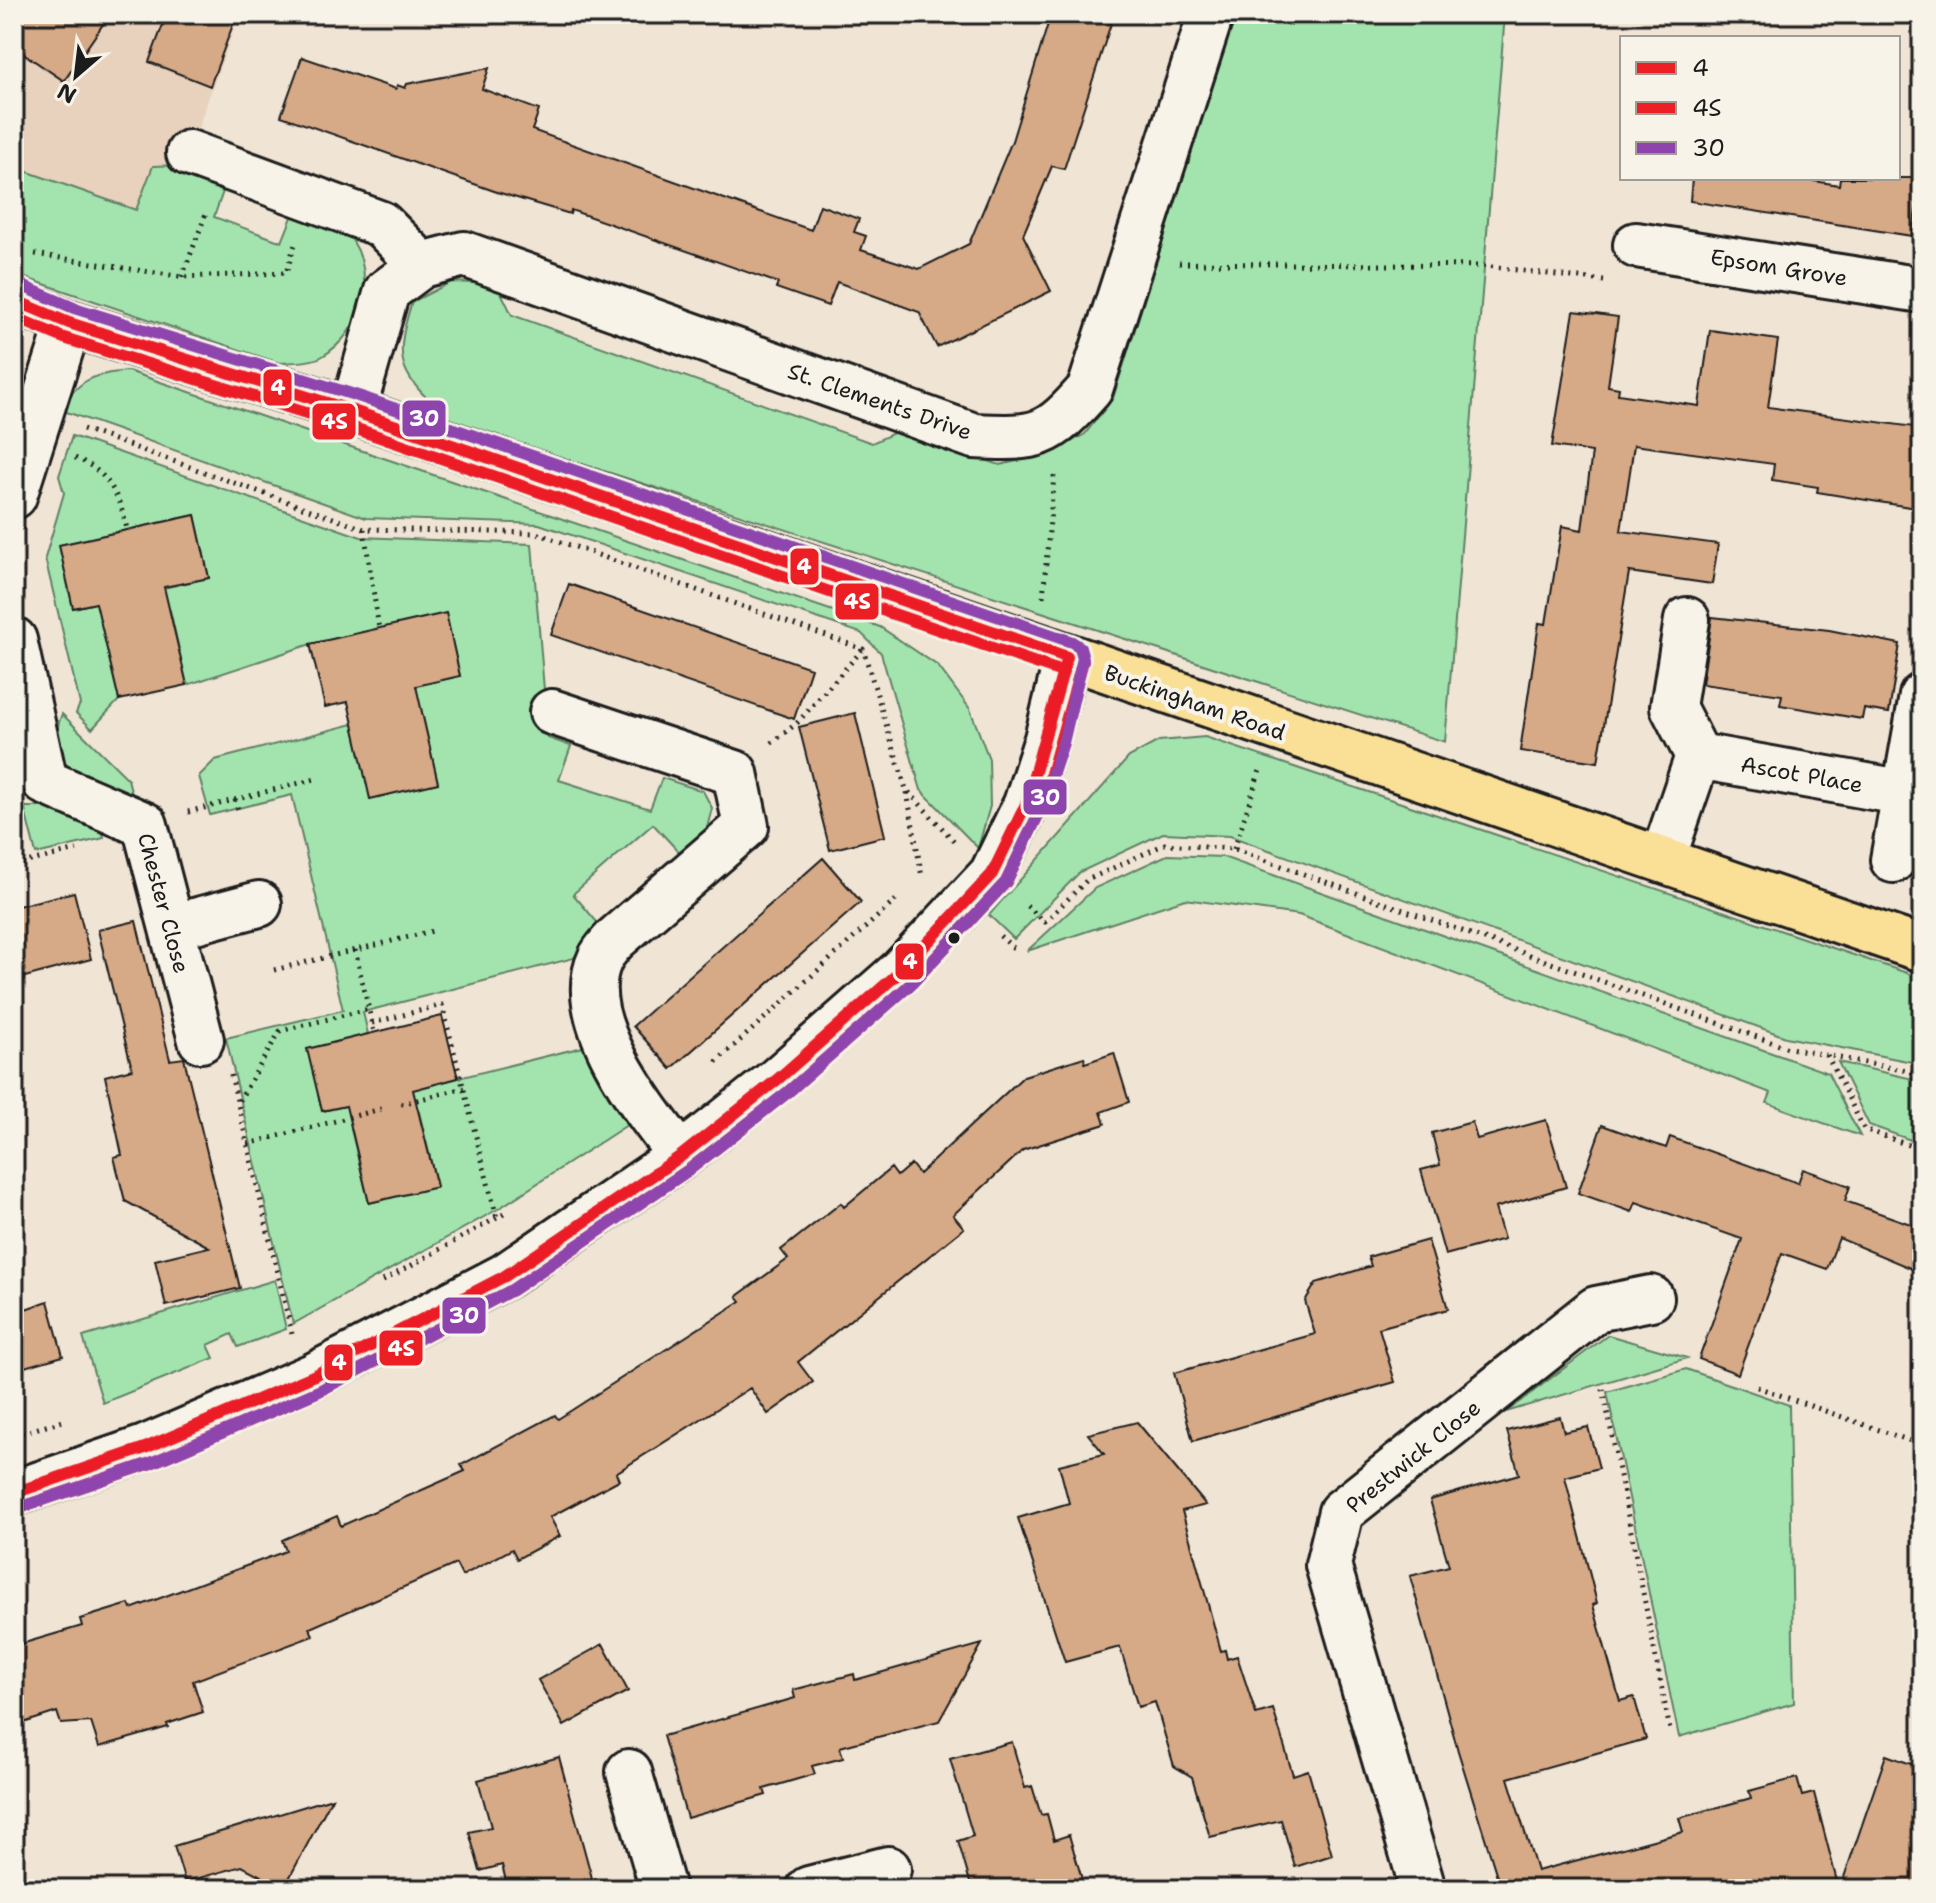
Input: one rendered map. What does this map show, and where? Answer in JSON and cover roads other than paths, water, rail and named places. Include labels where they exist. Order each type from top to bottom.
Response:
[{"type":"main road","name":"Buckingham Road","points":[[14,300],[69,323],[353,411],[1922,949]]},
{"type":"street","name":"St. Clements Drive","points":[[353,411],[387,291],[422,265],[464,254],[974,436],[1019,438],[1058,425],[1090,389],[1211,14]]},
{"type":"street","points":[[206,159],[381,224],[422,265]]},
{"type":"street","name":"Epsom Grove","points":[[1627,264],[1922,290]]},
{"type":"street","points":[[14,496],[69,323]]},
{"type":"street","points":[[1663,858],[1698,756],[1673,707],[1687,620]]},
{"type":"street","name":"Chester Close","points":[[14,640],[45,782],[145,825],[201,1040]]},
{"type":"street","points":[[14,1493],[145,1448],[313,1376],[505,1276],[681,1156],[778,1079],[901,971],[992,874],[1026,804],[1047,739],[1052,653]]},
{"type":"street","points":[[1893,860],[1922,696]]},
{"type":"street","points":[[552,712],[735,773],[746,826],[615,939],[599,959],[595,991],[602,1035],[652,1119],[681,1156]]},
{"type":"street","name":"Ascot Place","points":[[1698,756],[1906,793]]},
{"type":"street","points":[[172,927],[259,904]]},
{"type":"street","name":"Prestwick Close","points":[[1423,1889],[1328,1565],[1341,1512],[1596,1309],[1651,1298]]},
{"type":"street","points":[[629,1772],[663,1889]]},
{"type":"street","points":[[809,1889],[888,1869]]}]
